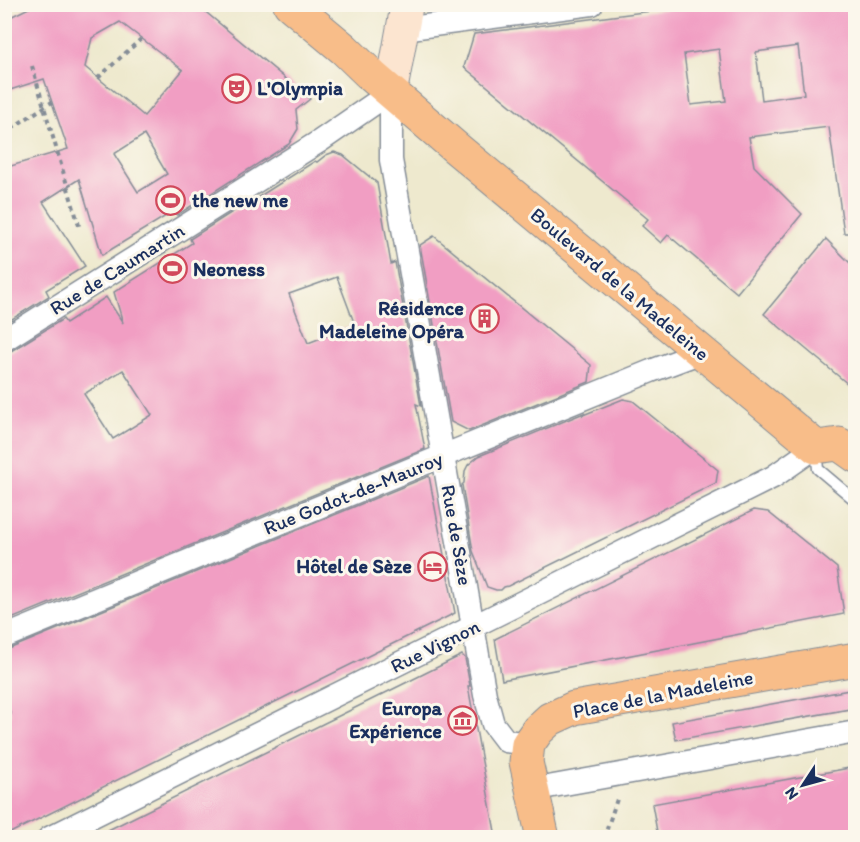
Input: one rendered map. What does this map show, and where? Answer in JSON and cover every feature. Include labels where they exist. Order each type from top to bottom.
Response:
[{"type":"main road","name":"Boulevard de la Madeleine","points":[[290,4],[424,120],[816,447]]},
{"type":"main road","points":[[816,447],[839,444],[855,456]]},
{"type":"main road","name":"Place de la Madeleine","points":[[528,744],[550,719],[574,708],[855,659]]},
{"type":"main road","points":[[528,744],[526,762],[543,837]]},
{"type":"street","points":[[391,92],[405,17],[446,24],[592,4]]},
{"type":"street","name":"Rue de Caumartin","points":[[4,340],[320,141],[391,92]]},
{"type":"street","name":"Rue de Sèze","points":[[391,92],[392,160],[485,695],[493,724],[506,741],[528,744]]},
{"type":"street","name":"Rue Godot-de-Mauroy","points":[[4,637],[702,352]]},
{"type":"street","name":"Rue Vignon","points":[[49,837],[773,477],[816,447]]},
{"type":"street","points":[[531,790],[855,732]]},
{"type":"lane","points":[[816,447],[818,469],[855,501]]},
{"type":"path","points":[[4,10],[8,18]]},
{"type":"path","points":[[98,78],[141,39]]},
{"type":"path","points":[[32,66],[80,229]]},
{"type":"path","points":[[4,133],[52,102]]},
{"type":"path","points":[[604,837],[627,773]]},
{"type":"building","points":[[37,4],[196,4],[310,99],[296,110],[298,129],[289,144],[177,215],[174,211],[102,255],[79,179],[43,202],[85,266],[46,290],[49,296],[4,324],[4,168],[68,149],[44,79],[4,92],[4,20]],"holes":[[[120,22],[183,70],[144,116],[85,67],[92,38]],[[144,135],[167,174],[138,192],[114,154]]]},
{"type":"building","points":[[705,4],[855,4],[855,233],[844,233],[829,127],[749,137],[754,166],[802,214],[737,293],[668,235],[661,243],[642,226],[648,219],[464,67],[474,34]],"holes":[[[798,46],[804,94],[762,100],[756,52]],[[719,49],[726,101],[691,105],[684,54]]]},
{"type":"building","points":[[334,152],[343,155],[377,183],[391,264],[395,262],[421,406],[416,404],[425,449],[4,622],[4,353],[63,319],[66,323],[106,297],[123,323],[114,292],[192,243],[190,239]],"holes":[[[337,277],[355,325],[308,343],[289,294]],[[123,370],[152,415],[113,439],[84,394]]]},
{"type":"building","name":"Résidence Madeleine Opéra","points":[[434,236],[591,365],[589,382],[469,431],[451,422],[420,245]]},
{"type":"building","points":[[826,239],[855,268],[855,390],[764,314]]},
{"type":"building","points":[[623,399],[633,401],[718,470],[716,483],[501,590],[487,587],[473,551],[462,485],[468,465],[479,456]]},
{"type":"building","points":[[429,476],[455,613],[4,836],[4,717],[11,714],[4,699],[4,650]]},
{"type":"building","points":[[754,510],[768,512],[837,568],[844,614],[502,680],[495,639]]},
{"type":"building","points":[[462,655],[465,658],[470,686],[468,686],[496,837],[439,837],[438,832],[405,837],[94,837]]},
{"type":"building","points":[[855,689],[855,708],[676,740],[672,722]]},
{"type":"building","points":[[855,767],[855,837],[658,837],[652,804]]},
{"type":"place","name":"L'Olympia","points":[[236,88]]},
{"type":"place","name":"the new me","points":[[171,200]]},
{"type":"place","name":"Neoness","points":[[172,269]]},
{"type":"place","name":"Résidence Madeleine Opéra","points":[[485,319]]},
{"type":"place","name":"Hôtel de Sèze","points":[[433,566]]},
{"type":"place","name":"Europa Expérience","points":[[463,720]]}]
